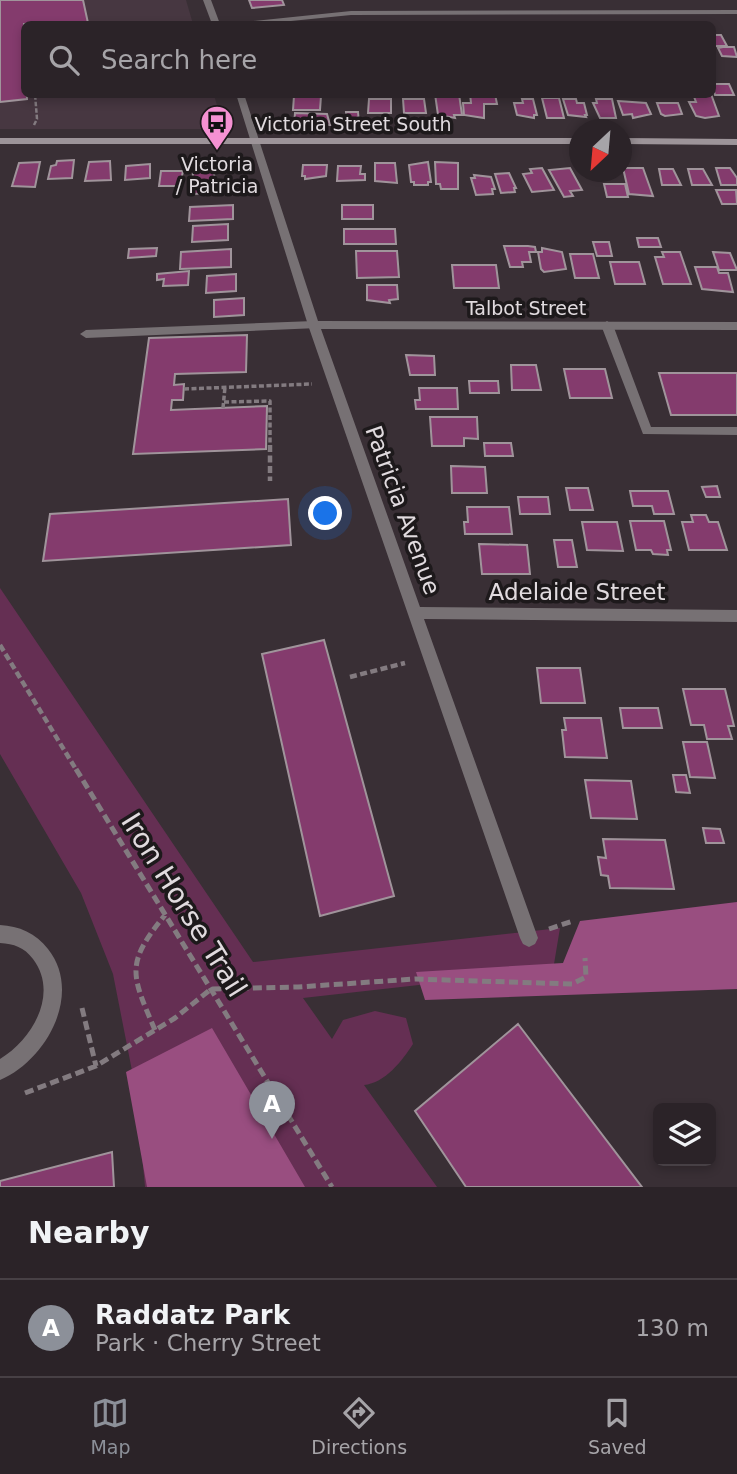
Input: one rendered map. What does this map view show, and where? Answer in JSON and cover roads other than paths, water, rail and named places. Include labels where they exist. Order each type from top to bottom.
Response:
[{"type":"main road","name":"Victoria Street South","points":[[0,141],[569,141]]},
{"type":"main road","points":[[632,141],[737,142]]},
{"type":"street","points":[[208,0],[215,21]]},
{"type":"street","points":[[272,21],[351,13],[737,12]]},
{"type":"street","name":"Patricia Avenue","points":[[241,98],[314,325],[529,938]]},
{"type":"street","name":"Talbot Street","points":[[86,334],[314,325],[737,326]]},
{"type":"street","points":[[607,326],[647,431],[737,431]]},
{"type":"street","name":"Adelaide Street","points":[[417,613],[737,616]]},
{"type":"street","points":[[0,934],[10,934],[29,942],[44,955],[52,975],[53,999],[46,1024],[31,1047],[0,1070]]},
{"type":"place","name":"Victoria / Patricia","points":[[217,152]]},
{"type":"place","name":"Raddatz Park","points":[[272,1139]]}]
